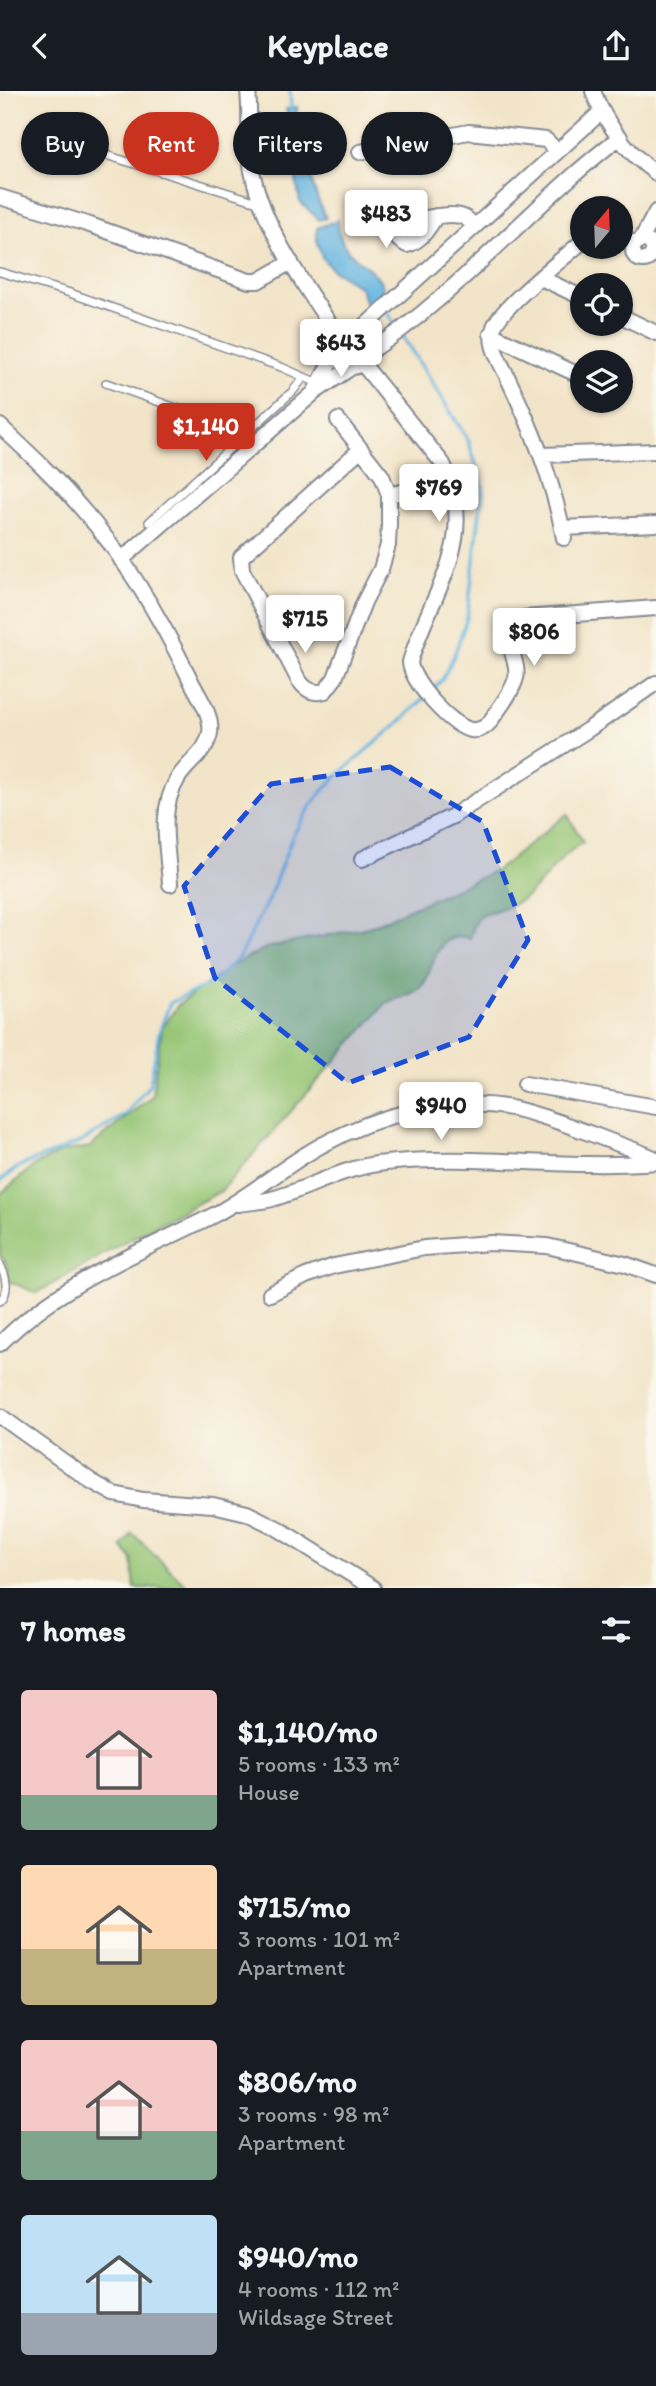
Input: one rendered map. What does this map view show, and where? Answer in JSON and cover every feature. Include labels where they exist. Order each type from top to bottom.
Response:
[{"type":"street","points":[[248,91],[250,162],[273,230],[344,343],[343,363],[360,362]]},
{"type":"street","points":[[593,91],[601,112],[620,137],[636,156],[656,173]]},
{"type":"street","points":[[319,387],[344,343],[601,112]]},
{"type":"street","points":[[360,152],[469,132],[546,140],[557,151]]},
{"type":"street","points":[[121,560],[319,387],[360,362],[438,300],[589,161],[620,137]]},
{"type":"street","points":[[0,197],[90,225],[249,281],[258,281],[291,262]]},
{"type":"street","points":[[649,245],[656,212]]},
{"type":"street","points":[[436,216],[458,215],[474,225]]},
{"type":"street","points":[[570,252],[500,316],[491,334],[492,342],[535,436],[563,533],[656,524]]},
{"type":"street","points":[[541,278],[570,292]]},
{"type":"street","points":[[633,322],[656,333]]},
{"type":"street","points":[[491,334],[570,371]]},
{"type":"street","points":[[344,343],[363,341],[360,362],[443,464],[451,480],[457,508],[456,543],[410,662],[410,669],[418,684],[438,706],[466,729],[479,730],[490,722],[516,677],[517,670],[509,636],[512,625],[517,620],[656,608]]},
{"type":"street","points":[[338,420],[383,476],[389,495],[388,545],[381,569],[364,602],[332,683],[326,691],[320,692],[302,686],[242,570],[241,557],[360,449]]},
{"type":"street","points":[[0,426],[84,511],[121,560],[170,636],[210,722],[208,741],[175,782],[166,806],[170,884]]},
{"type":"street","points":[[542,455],[656,451]]},
{"type":"street","points":[[389,495],[451,480]]},
{"type":"street","points":[[362,859],[453,816],[656,683]]},
{"type":"street","points":[[525,1084],[656,1107]]},
{"type":"street","points":[[0,1344],[50,1301],[76,1285],[236,1204],[275,1173],[325,1143],[393,1116],[445,1106],[512,1109],[566,1125],[656,1160]]},
{"type":"street","points":[[236,1204],[272,1199],[328,1178],[374,1165],[459,1158],[618,1165],[656,1160]]},
{"type":"street","points":[[270,1294],[334,1266],[424,1248],[491,1243],[547,1246],[625,1264],[656,1275]]},
{"type":"street","points":[[0,1416],[91,1481],[114,1494],[128,1499],[212,1505],[247,1513],[277,1528],[373,1588]]},
{"type":"lane","points":[[109,156],[262,203]]},
{"type":"lane","points":[[0,272],[67,292],[304,376],[319,387]]},
{"type":"lane","points":[[149,522],[293,391],[304,376]]},
{"type":"lane","points":[[106,383],[221,424],[243,437]]},
{"type":"lane","points":[[0,1265],[6,1289],[4,1298],[0,1301]]},
{"type":"highlighted area","points":[[390,767],[483,822],[528,940],[469,1037],[348,1083],[215,978],[184,886],[271,784]]},
{"type":"green space","points":[[567,814],[583,842],[567,854],[527,896],[511,905],[480,915],[470,938],[456,937],[447,941],[435,956],[423,984],[415,992],[386,1003],[221,1191],[128,1240],[37,1293],[10,1282],[5,1262],[0,1256],[0,1194],[35,1165],[61,1152],[90,1147],[152,1096],[162,1028],[178,1005],[231,966],[266,948],[369,927],[497,870]]},
{"type":"green space","points":[[132,1533],[189,1588],[135,1588],[132,1559],[122,1547]]},
{"type":"water","points":[[297,107],[297,112],[287,112],[286,109]]},
{"type":"water","points":[[295,175],[311,175],[326,218],[319,220],[300,202]]},
{"type":"water","points":[[338,220],[339,234],[344,245],[373,272],[383,288],[374,301],[366,304],[360,287],[333,270],[323,259],[317,243],[317,228]]},
{"type":"waterway","points":[[290,91],[291,111]]},
{"type":"waterway","points":[[387,312],[398,329]]},
{"type":"waterway","points":[[402,335],[468,440],[483,487],[467,618],[442,680],[431,691]]},
{"type":"waterway","points":[[0,1181],[20,1166],[83,1141],[125,1115],[150,1084],[159,1033],[170,1003],[212,983],[239,957],[269,898],[293,835],[315,800],[337,776],[425,697]]}]
